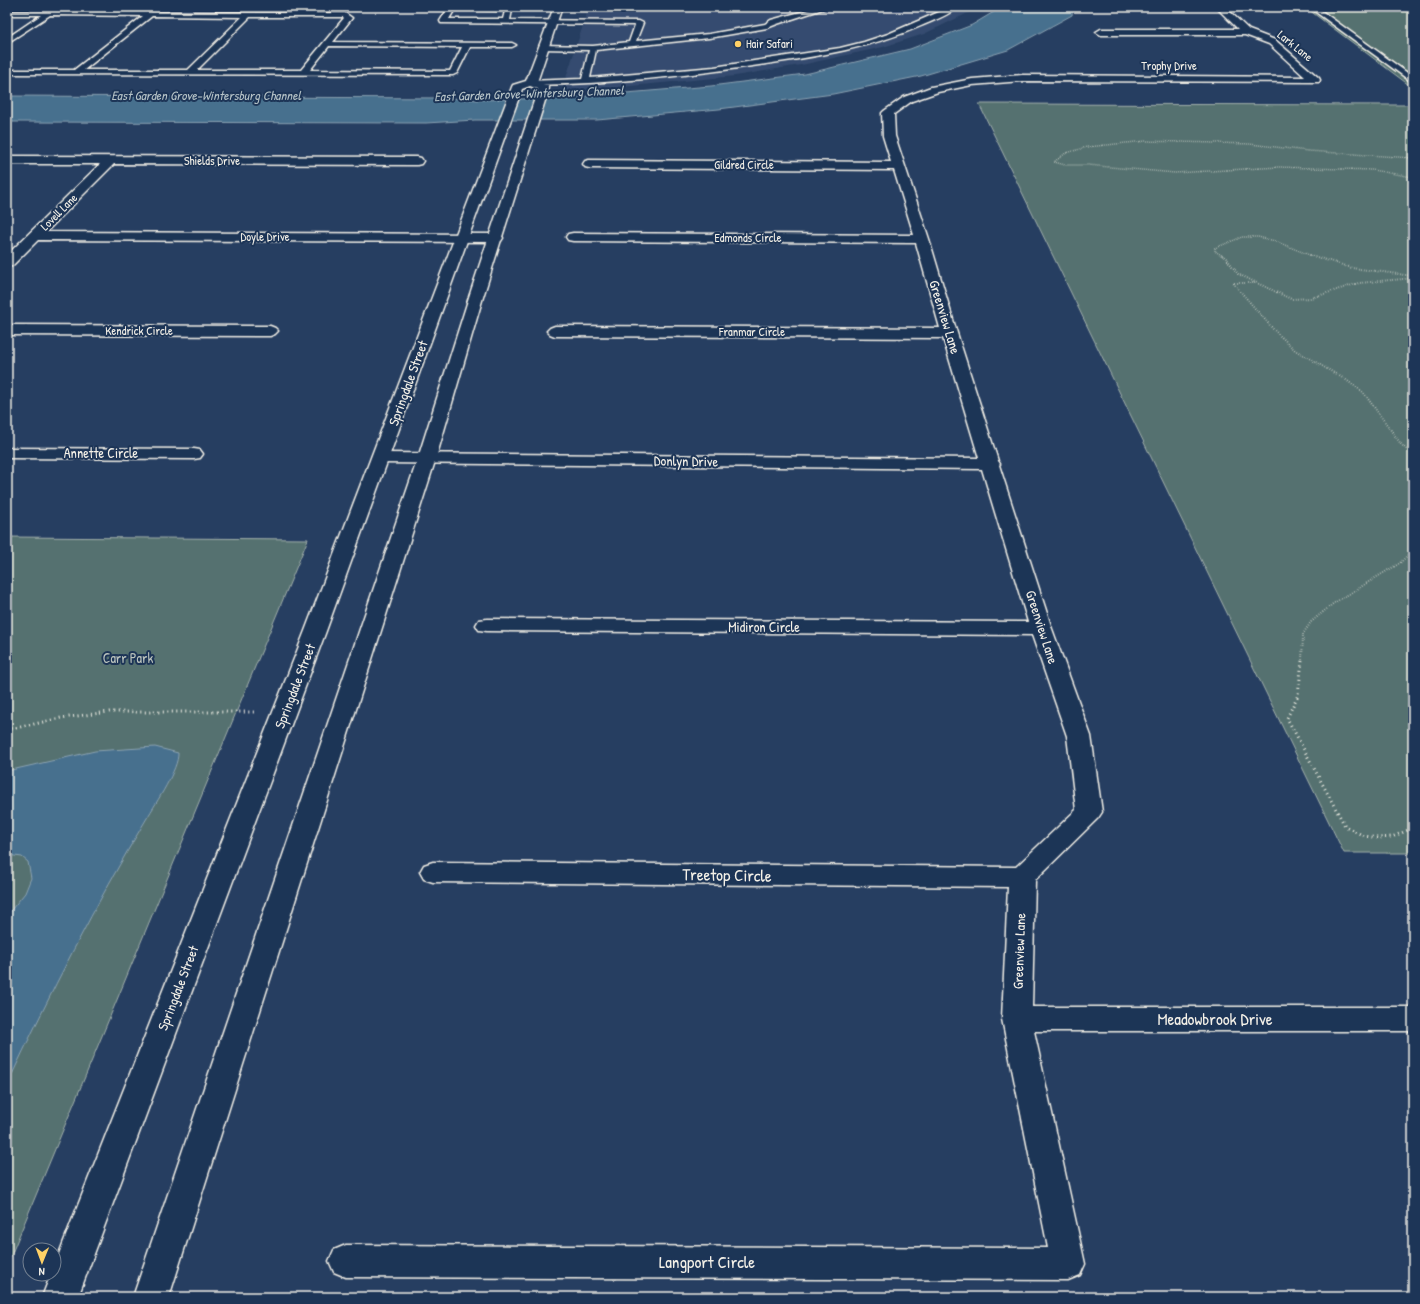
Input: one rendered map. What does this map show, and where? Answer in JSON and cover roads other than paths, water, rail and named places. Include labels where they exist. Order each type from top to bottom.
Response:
[{"type":"street","points":[[151,1297],[427,458],[476,297],[534,121],[544,88],[531,83],[554,22],[558,7]]},
{"type":"street","name":"Lark Lane","points":[[1220,7],[1246,32],[1272,42],[1315,80]]},
{"type":"street","points":[[1102,32],[1246,32]]},
{"type":"street","name":"Trophy Drive","points":[[1022,78],[1315,80]]},
{"type":"street","name":"Greenview Lane","points":[[1022,78],[972,82],[934,89],[908,99],[888,113],[889,136],[922,239],[949,333],[991,464],[1041,629],[1079,736],[1089,812],[1022,877],[1017,1019],[1068,1264]]},
{"type":"street","name":"Springdale Street","points":[[60,1297],[381,458],[517,87],[531,83]]},
{"type":"street","name":"Shields Drive","points":[[7,160],[417,161]]},
{"type":"street","name":"Lovell Lane","points":[[7,263],[111,160]]},
{"type":"street","name":"Gildred Circle","points":[[589,164],[898,166]]},
{"type":"street","name":"Doyle Drive","points":[[34,236],[496,238]]},
{"type":"street","name":"Edmonds Circle","points":[[573,237],[922,239]]},
{"type":"street","name":"Kendrick Circle","points":[[7,330],[270,331]]},
{"type":"street","name":"Franmar Circle","points":[[555,331],[949,333]]},
{"type":"street","name":"Annette Circle","points":[[7,453],[194,454]]},
{"type":"street","name":"Donlyn Drive","points":[[381,458],[991,464]]},
{"type":"street","name":"Midiron Circle","points":[[487,625],[1041,629]]},
{"type":"street","name":"Treetop Circle","points":[[433,872],[1022,877]]},
{"type":"street","name":"Meadowbrook Drive","points":[[1017,1019],[1413,1019]]},
{"type":"street","name":"Langport Circle","points":[[346,1261],[1068,1264]]},
{"type":"lane","points":[[180,14],[188,7]]},
{"type":"lane","points":[[506,21],[508,9],[453,7],[444,20],[554,22],[639,23],[632,43]]},
{"type":"lane","points":[[668,7],[678,8]]},
{"type":"lane","points":[[531,83],[585,82],[682,74],[778,60],[855,46],[916,26],[950,10],[949,7]]},
{"type":"lane","points":[[1312,7],[1413,81]]},
{"type":"lane","points":[[543,48],[593,48],[709,36],[767,26],[774,22],[823,8]]},
{"type":"lane","points":[[7,13],[345,15],[348,18],[304,72]]},
{"type":"lane","points":[[7,42],[49,13]]},
{"type":"lane","points":[[76,72],[151,13]]},
{"type":"lane","points":[[191,72],[249,14]]},
{"type":"lane","points":[[326,44],[512,45]]},
{"type":"lane","points":[[7,72],[453,73],[467,45]]},
{"type":"lane","points":[[585,82],[593,48]]},
{"type":"place","name":"Hair Safari","points":[[738,44]]},
{"type":"water label","name":"East Garden Grove-Wintersburg Channel","points":[[529,93]]},
{"type":"water label","name":"East Garden Grove-Wintersburg Channel","points":[[206,95]]},
{"type":"park label","name":"Carr Park","points":[[128,658]]}]
